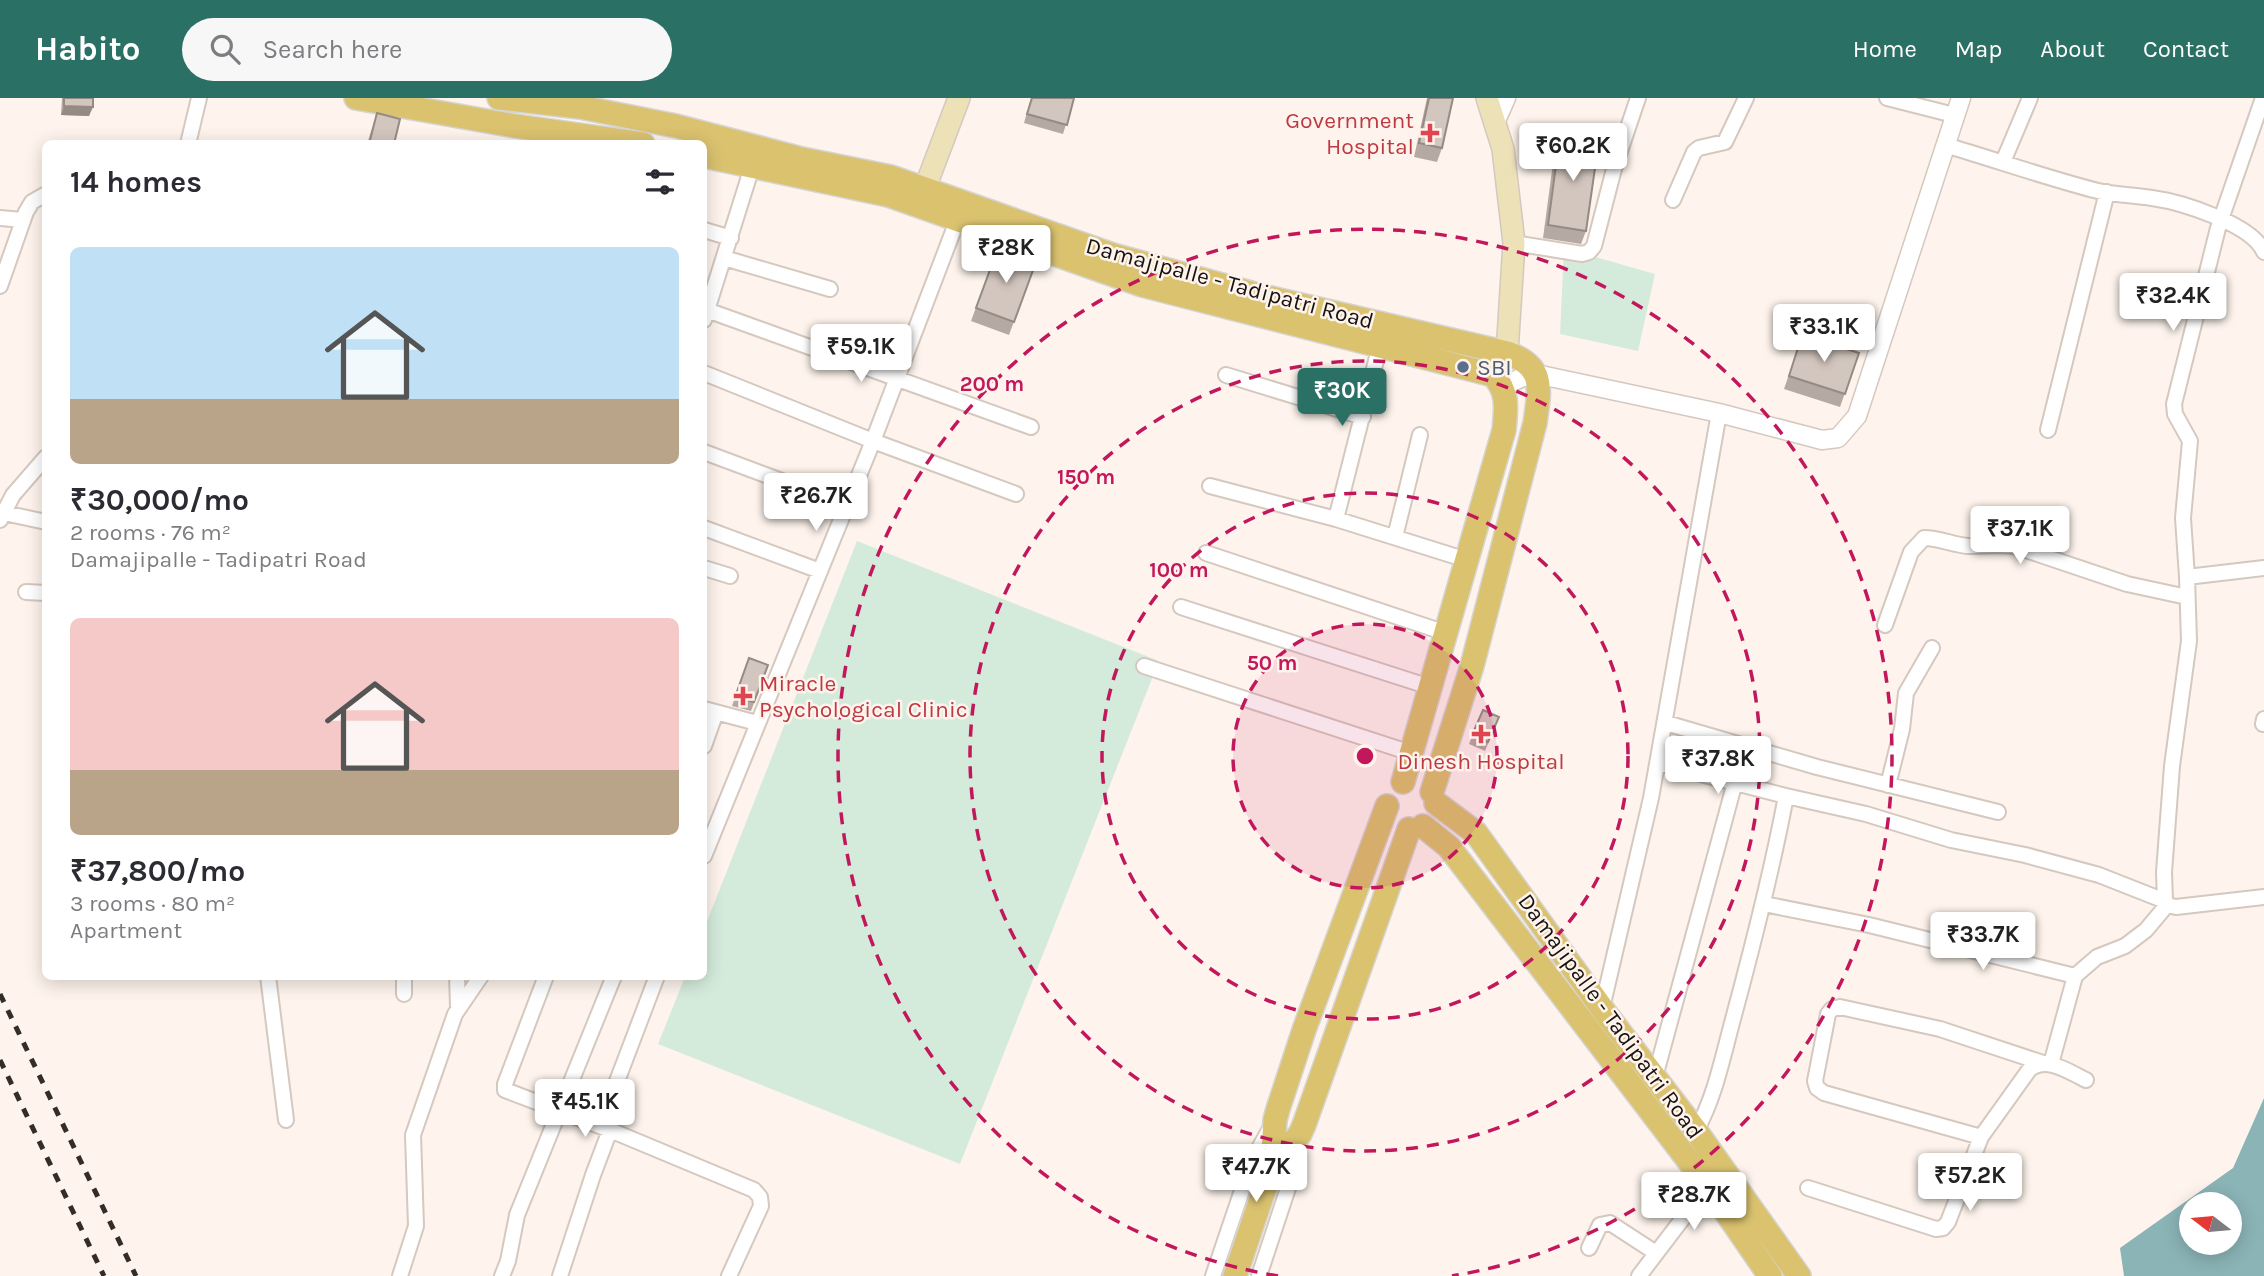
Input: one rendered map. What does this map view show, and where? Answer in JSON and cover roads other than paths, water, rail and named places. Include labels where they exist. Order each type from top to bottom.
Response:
[{"type":"main road","points":[[356,98],[515,126],[570,139]]},
{"type":"main road","points":[[925,188],[959,98]]},
{"type":"main road","points":[[1491,98],[1503,149],[1514,243],[1507,353]]},
{"type":"main road","name":"Damajipalle - Tadipatri Road","points":[[513,99],[596,104],[802,159],[891,177],[1113,255],[1262,296],[1507,353],[1529,363],[1536,374]]},
{"type":"main road","name":"Damajipalle - Tadipatri Road","points":[[707,157],[888,195],[1142,285],[1380,345],[1498,381]]},
{"type":"main road","points":[[1271,1171],[1300,1134],[1416,827],[1433,816],[1434,798],[1472,666],[1535,423],[1538,404],[1536,374]]},
{"type":"main road","points":[[1235,1276],[1271,1171],[1275,1120],[1304,1030],[1391,791],[1403,782],[1504,430],[1507,404],[1498,381]]},
{"type":"main road","name":"Damajipalle - Tadipatri Road","points":[[1403,782],[1417,781],[1428,787],[1434,798],[1476,833],[1596,1000],[1696,1131],[1799,1276]]},
{"type":"main road","name":"Damajipalle - Tadipatri Road","points":[[1387,806],[1392,819],[1402,827],[1416,827],[1449,847],[1707,1186],[1770,1276]]},
{"type":"main road","points":[[1573,1009],[1596,1000]]},
{"type":"street","points":[[189,140],[199,98]]},
{"type":"street","points":[[1514,243],[1582,254],[1589,252],[1594,246],[1614,169],[1637,98]]},
{"type":"street","points":[[1673,200],[1694,152],[1699,148],[1725,142],[1746,98]]},
{"type":"street","points":[[1507,353],[1498,381],[1536,374],[1719,413],[1822,440],[1838,438],[1857,416],[1957,106],[1887,98]]},
{"type":"street","points":[[2003,162],[2030,98]]},
{"type":"street","points":[[2047,1063],[2075,976],[2097,957],[2125,946],[2146,930],[2166,903],[2164,872],[2172,766],[2189,641],[2183,507],[2190,441],[2175,414],[2175,404],[2182,365],[2221,219],[2263,98]]},
{"type":"street","points":[[513,99],[515,126]]},
{"type":"street","points":[[1945,145],[2107,192],[2155,198],[2221,219],[2248,233],[2264,252]]},
{"type":"street","points":[[707,307],[752,167]]},
{"type":"street","points":[[2048,430],[2107,192]]},
{"type":"street","points":[[0,286],[23,220],[32,202],[42,196]]},
{"type":"street","points":[[0,218],[23,220]]},
{"type":"street","points":[[707,848],[873,441],[957,221]]},
{"type":"street","points":[[707,231],[731,238]]},
{"type":"street","points":[[724,258],[830,289]]},
{"type":"street","points":[[707,314],[1031,427]]},
{"type":"street","points":[[1336,519],[1380,345]]},
{"type":"street","points":[[707,374],[873,441],[1016,494]]},
{"type":"street","points":[[1226,375],[1363,417]]},
{"type":"street","points":[[1596,1000],[1658,763],[1719,413]]},
{"type":"street","points":[[1395,537],[1420,435]]},
{"type":"street","points":[[707,453],[846,505]]},
{"type":"street","points":[[42,461],[20,485],[2,517],[42,522]]},
{"type":"street","points":[[1210,486],[1336,519],[1467,559]]},
{"type":"street","points":[[707,529],[820,571]]},
{"type":"street","points":[[1885,625],[1911,552],[1924,538],[1936,538],[1968,546],[2014,546],[2127,584],[2187,597]]},
{"type":"street","points":[[1206,553],[1446,633]]},
{"type":"street","points":[[2187,577],[2264,568]]},
{"type":"street","points":[[707,569],[730,576]]},
{"type":"street","points":[[26,592],[42,593]]},
{"type":"street","points":[[1181,607],[1430,687]]},
{"type":"street","points":[[1888,785],[1902,729],[1906,693],[1932,648]]},
{"type":"street","points":[[1144,666],[1411,753]]},
{"type":"street","points":[[707,728],[710,710],[757,723]]},
{"type":"street","points":[[1666,723],[1817,767],[1998,811]]},
{"type":"street","points":[[1658,763],[1866,814],[1951,840],[2025,855],[2099,875],[2176,907],[2264,897]]},
{"type":"street","points":[[1656,1077],[1735,782]]},
{"type":"street","points":[[1696,1131],[1704,1117],[1721,1062],[1764,904],[1786,796]]},
{"type":"street","points":[[1764,904],[1869,925],[2075,976]]},
{"type":"street","points":[[268,980],[286,1120]]},
{"type":"street","points":[[404,980],[404,994]]},
{"type":"street","points":[[457,980],[458,1006]]},
{"type":"street","points":[[400,1276],[416,1226],[413,1135],[458,1006],[478,980]]},
{"type":"street","points":[[544,980],[505,1090],[754,1190],[760,1197],[761,1206],[729,1276]]},
{"type":"street","points":[[502,1276],[508,1261],[517,1215],[612,980]]},
{"type":"street","points":[[559,1276],[605,1128],[656,980]]},
{"type":"street","points":[[1981,1137],[1824,1093],[1817,1088],[1815,1081],[1828,1014],[1832,1009],[1840,1007],[1941,1029],[2047,1063],[2086,1080]]},
{"type":"street","points":[[1808,1188],[1936,1229],[1943,1228],[1948,1222],[1981,1137],[2029,1070],[2034,1065],[2047,1063]]},
{"type":"street","points":[[1213,1276],[1255,1153],[1275,1120]]},
{"type":"street","points":[[1260,1276],[1292,1176],[1300,1134]]},
{"type":"street","points":[[1639,1276],[1722,1168]]},
{"type":"street","points":[[1589,1248],[1600,1225],[1610,1223],[1657,1253]]},
{"type":"water","points":[[2264,1098],[2264,1276],[2124,1276],[2120,1248],[2179,1206],[2179,1255],[2242,1255],[2242,1192],[2199,1192],[2233,1168]]},
{"type":"railway","points":[[0,994],[136,1276]]},
{"type":"railway","points":[[0,1060],[104,1276]]},
{"type":"place","name":"Government Hospital","points":[[1430,133]]},
{"type":"place","name":"SBI","points":[[1463,367]]},
{"type":"place","name":"Miracle Psychological Clinic","points":[[743,696]]},
{"type":"place","name":"Dinesh Hospital","points":[[1481,734]]}]
